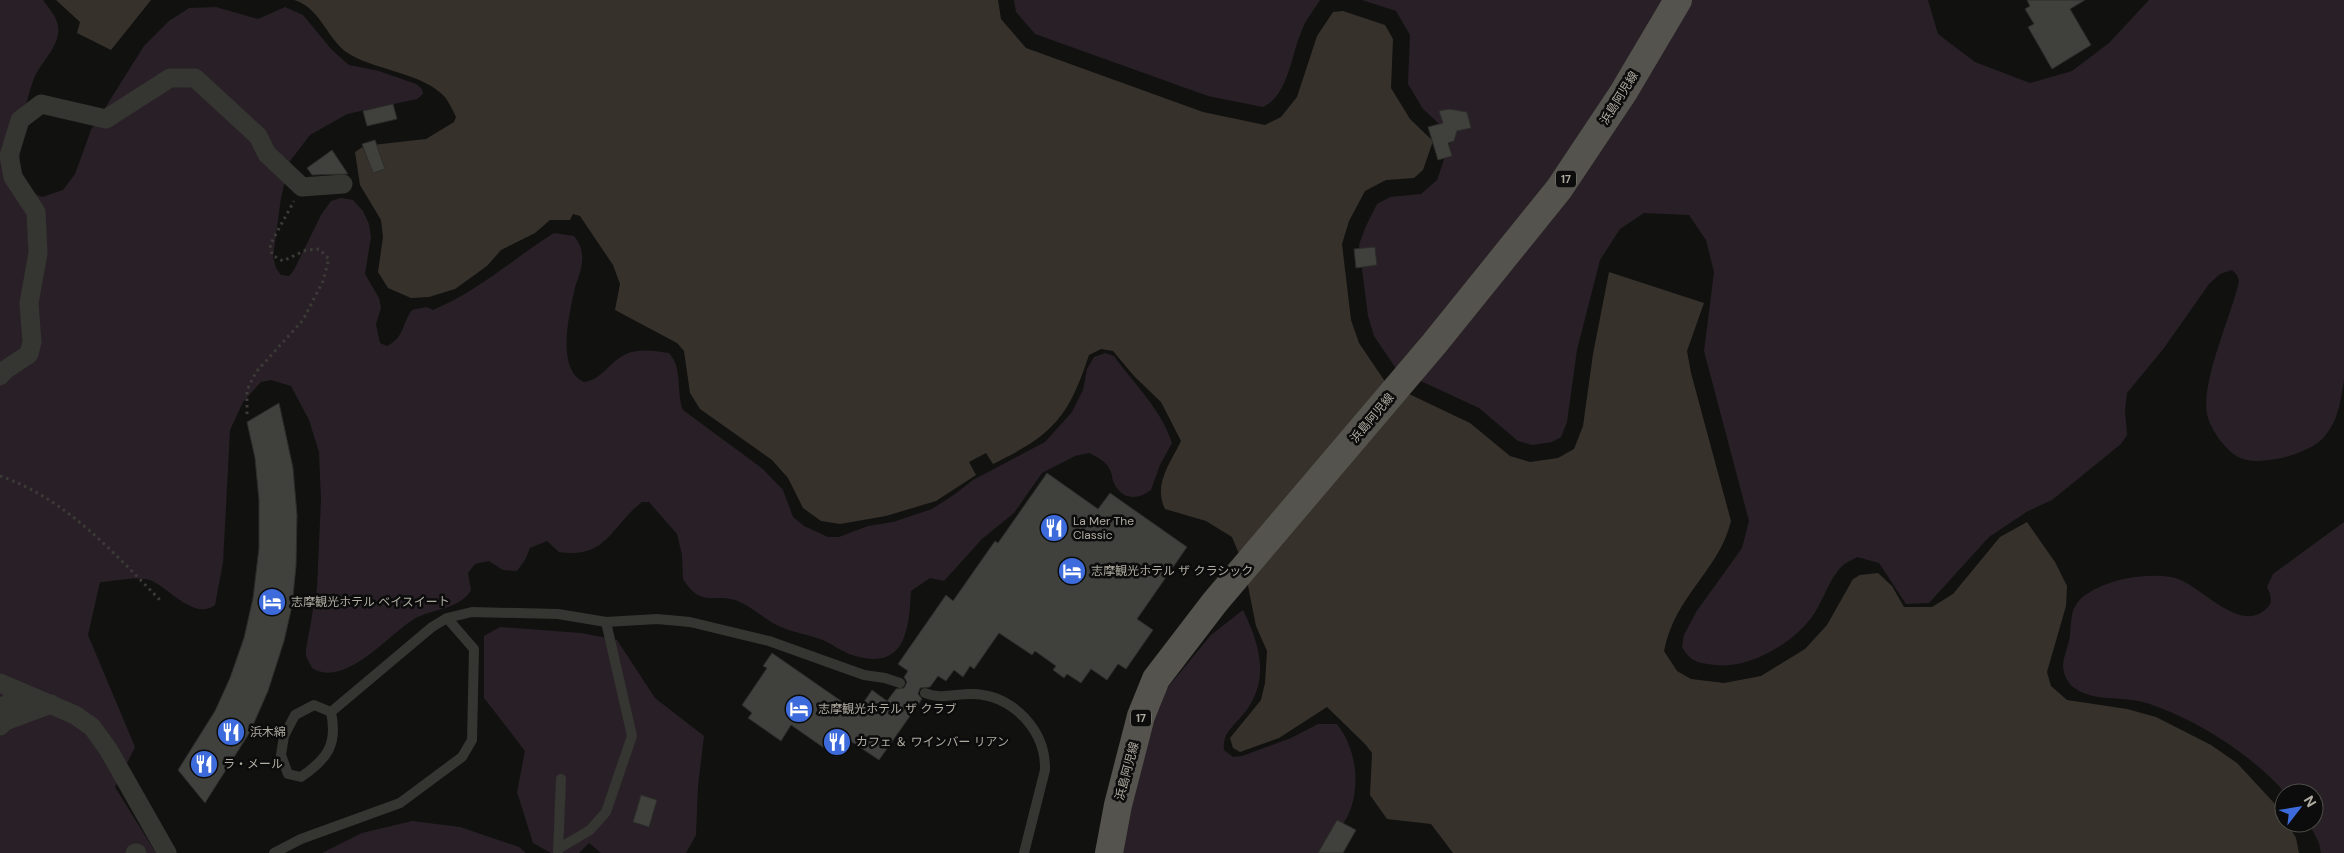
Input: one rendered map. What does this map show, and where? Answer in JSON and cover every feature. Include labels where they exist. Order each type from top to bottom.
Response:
[{"type":"main road","name":"浜島阿児線","points":[[1109,853],[1118,805],[1141,716],[1156,679],[1215,602],[1434,344],[1559,189],[1623,93],[1678,0]]},
{"type":"street","points":[[0,376],[5,370],[29,354],[32,342],[29,303],[38,253],[36,212],[13,177],[8,156],[20,120],[41,104],[106,119],[170,78],[195,78],[258,136],[267,154],[302,188],[343,184]]},
{"type":"street","points":[[0,683],[75,715],[92,727],[108,749],[167,853]]},
{"type":"street","points":[[0,707],[24,693]]},
{"type":"street","points":[[0,726],[5,721],[51,704]]},
{"type":"lane","points":[[331,712],[432,627],[447,618],[472,612],[558,614],[606,622],[657,618],[690,622],[770,641],[864,675],[885,678],[900,683]]},
{"type":"lane","points":[[274,853],[301,840],[400,803],[462,758],[472,740],[474,650],[447,618]]},
{"type":"lane","points":[[558,851],[590,830],[606,812],[632,736],[606,622]]},
{"type":"lane","points":[[926,693],[938,698],[958,694],[976,694],[997,699],[1019,713],[1037,733],[1046,756],[1046,770],[1024,853]]},
{"type":"lane","points":[[314,705],[331,712],[335,732],[327,752],[314,768],[301,777],[288,774],[281,755],[284,736],[295,715],[314,705]]},
{"type":"lane","points":[[558,851],[561,779]]},
{"type":"path","points":[[247,414],[247,390],[256,372],[303,320],[324,281],[329,260],[319,249],[306,250],[283,261],[272,255],[270,245],[302,188]]},
{"type":"path","points":[[0,476],[39,493],[70,515],[110,549],[160,600]]},
{"type":"shaded area","points":[[0,0],[43,0],[54,16],[59,29],[54,47],[33,81],[25,109],[20,145],[20,162],[24,177],[31,189],[42,197],[63,190],[75,174],[91,130],[144,46],[169,21],[189,8],[216,7],[258,19],[285,7],[303,15],[332,50],[349,65],[379,71],[416,84],[422,89],[423,94],[417,99],[347,114],[310,135],[290,161],[281,198],[273,257],[276,268],[281,275],[289,276],[294,270],[321,215],[331,201],[341,198],[353,200],[363,211],[369,224],[371,237],[365,274],[379,298],[381,308],[376,324],[380,343],[387,346],[400,335],[412,310],[426,307],[433,310],[465,294],[554,233],[574,236],[581,248],[582,254],[582,265],[572,302],[567,342],[567,355],[575,376],[584,382],[590,381],[620,357],[631,352],[648,350],[669,353],[678,373],[683,410],[763,469],[783,490],[793,517],[804,526],[828,537],[839,537],[868,526],[893,522],[932,509],[973,480],[1045,442],[1072,412],[1083,390],[1087,369],[1094,357],[1105,353],[1114,356],[1147,398],[1161,419],[1172,443],[1160,465],[1151,490],[1140,496],[1130,497],[1120,492],[1106,464],[1089,453],[1075,456],[1042,473],[1014,513],[982,539],[944,581],[930,578],[911,591],[908,620],[901,644],[893,653],[883,658],[870,659],[852,655],[825,641],[781,627],[742,603],[725,598],[704,597],[697,594],[690,589],[683,579],[682,555],[677,534],[649,502],[642,502],[604,541],[586,551],[574,553],[559,552],[547,541],[530,548],[525,560],[517,571],[503,570],[489,561],[475,564],[468,573],[471,590],[460,601],[414,619],[352,666],[325,673],[312,668],[306,656],[317,588],[321,499],[319,452],[309,420],[291,386],[271,380],[261,382],[243,402],[230,430],[223,563],[215,605],[206,609],[197,609],[146,579],[100,582],[88,635],[135,747],[115,787],[156,853],[0,853]]},
{"type":"shaded area","points":[[56,0],[151,0],[111,50],[77,33],[80,22]]},
{"type":"shaded area","points":[[294,0],[998,0],[1001,19],[1026,48],[1203,112],[1265,125],[1281,117],[1297,97],[1317,36],[1333,12],[1343,11],[1385,25],[1393,39],[1391,88],[1410,119],[1433,141],[1423,170],[1414,178],[1386,180],[1365,191],[1349,221],[1342,244],[1351,320],[1359,343],[1386,383],[1470,423],[1510,456],[1530,462],[1558,458],[1574,449],[1583,426],[1593,354],[1609,272],[1704,303],[1687,351],[1691,373],[1731,521],[1717,555],[1677,614],[1670,631],[1664,651],[1677,671],[1691,679],[1724,683],[1761,676],[1805,649],[1827,625],[1853,579],[1860,575],[1878,573],[1892,586],[1904,607],[1932,607],[1953,594],[2000,537],[2027,522],[2055,562],[2067,586],[2066,606],[2047,672],[2051,686],[2067,700],[2127,709],[2156,717],[2211,745],[2237,763],[2274,803],[2274,833],[2293,833],[2299,853],[1453,853],[1431,824],[1387,819],[1370,795],[1372,753],[1327,707],[1279,738],[1240,752],[1233,748],[1230,738],[1261,700],[1265,683],[1267,651],[1256,626],[1244,566],[1232,537],[1206,521],[1165,509],[1161,491],[1164,474],[1181,441],[1161,402],[1134,376],[1113,351],[1101,349],[1089,355],[1065,410],[1044,434],[1013,454],[993,464],[986,453],[969,462],[976,475],[936,501],[886,516],[840,524],[821,521],[803,508],[788,478],[772,460],[700,409],[690,393],[684,351],[677,343],[615,310],[620,284],[613,265],[580,216],[573,214],[570,220],[550,220],[535,233],[501,250],[487,266],[455,289],[429,297],[411,298],[388,288],[378,272],[383,237],[381,220],[360,185],[355,152],[364,146],[426,139],[454,122],[456,117],[445,97],[436,89],[413,78],[351,55],[336,42],[318,17],[304,4]]},
{"type":"shaded area","points":[[1014,0],[1320,0],[1308,18],[1298,40],[1284,84],[1272,101],[1263,107],[1208,96],[1035,34],[1016,12]]},
{"type":"shaded area","points":[[1362,0],[1928,0],[1938,34],[1975,62],[2030,83],[2072,71],[2109,43],[2149,0],[2344,0],[2344,380],[2340,403],[2333,425],[2324,437],[2308,449],[2271,460],[2247,460],[2238,457],[2220,440],[2208,418],[2206,405],[2208,388],[2217,351],[2239,281],[2237,275],[2232,270],[2220,274],[2209,284],[2164,348],[2127,393],[2125,410],[2127,435],[2121,444],[2052,500],[2028,511],[1989,537],[1929,603],[1906,604],[1879,563],[1857,557],[1841,567],[1814,614],[1806,624],[1796,634],[1771,652],[1743,663],[1729,665],[1705,664],[1696,661],[1682,647],[1684,635],[1696,612],[1742,548],[1749,521],[1704,351],[1714,272],[1706,240],[1689,215],[1644,213],[1620,229],[1600,260],[1577,350],[1567,422],[1561,437],[1552,442],[1532,445],[1518,441],[1479,408],[1397,370],[1374,336],[1368,316],[1359,245],[1377,204],[1390,197],[1421,194],[1437,180],[1452,136],[1423,109],[1408,84],[1410,35],[1396,11]]},
{"type":"shaded area","points":[[2344,522],[2344,853],[2321,853],[2314,833],[2324,833],[2324,783],[2276,783],[2256,764],[2220,738],[2181,717],[2143,702],[2098,697],[2081,692],[2067,681],[2064,673],[2064,657],[2069,641],[2073,611],[2077,603],[2085,595],[2106,584],[2127,578],[2171,577],[2193,587],[2230,611],[2242,616],[2254,616],[2270,605],[2267,587],[2273,574]]},
{"type":"shaded area","points":[[1243,610],[1258,651],[1260,678],[1250,704],[1226,736],[1224,750],[1233,757],[1242,756],[1291,738],[1318,724],[1337,724],[1348,742],[1354,762],[1354,794],[1347,817],[1326,853],[1119,853],[1134,760],[1163,693],[1211,635]]},
{"type":"shaded area","points":[[500,627],[581,633],[617,640],[655,698],[704,736],[698,786],[696,835],[686,853],[601,853],[589,843],[579,853],[551,853],[533,843],[517,792],[525,751],[484,698],[484,636]]},
{"type":"shaded area","points":[[412,821],[460,827],[519,847],[526,853],[322,853],[362,833]]},
{"type":"building","points":[[2027,0],[2085,0],[2070,9],[2091,45],[2052,69],[2028,27],[2034,24],[2025,9],[2030,6]]},
{"type":"building","points":[[393,104],[397,119],[367,126],[363,111]]},
{"type":"building","points":[[1449,109],[1467,112],[1471,128],[1457,131],[1454,141],[1448,143],[1452,156],[1438,160],[1428,127],[1443,123],[1439,111]]},
{"type":"building","points":[[375,140],[385,169],[373,173],[362,144]]},
{"type":"building","points":[[332,150],[348,174],[312,175],[307,168]]},
{"type":"building","points":[[1375,247],[1377,265],[1356,268],[1354,249]]},
{"type":"building","name":"志摩観光ホテル ベイスイート","points":[[279,403],[293,468],[297,515],[296,566],[292,606],[284,641],[268,691],[250,732],[205,803],[178,770],[215,711],[230,678],[244,638],[253,598],[259,548],[259,500],[255,458],[247,422]]},
{"type":"building","name":"志摩観光ホテル ザ クラシック","points":[[1047,473],[1098,509],[1110,493],[1187,547],[1137,619],[1153,630],[1126,669],[1118,664],[1107,680],[1091,669],[1081,683],[1067,674],[1064,678],[1053,670],[1056,666],[1035,651],[1032,655],[999,633],[974,669],[970,666],[963,677],[954,670],[946,681],[938,676],[930,687],[920,688],[918,694],[922,699],[879,760],[849,740],[837,757],[791,725],[781,741],[748,718],[752,713],[742,705],[767,668],[763,666],[772,653],[857,712],[872,690],[887,701],[896,689],[904,688],[907,682],[904,677],[908,671],[898,664],[946,595],[953,601],[995,541],[998,543]]},
{"type":"building","points":[[641,795],[657,800],[649,827],[633,822]]},
{"type":"building","points":[[1337,820],[1356,830],[1343,853],[1318,853]]},
{"type":"place","name":"La Mer The Classic","points":[[1054,528]]},
{"type":"place","name":"志摩観光ホテル ザ クラシック","points":[[1072,571]]},
{"type":"place","name":"志摩観光ホテル ベイスイート","points":[[272,602]]},
{"type":"place","name":"志摩観光ホテル ザ クラブ","points":[[799,709]]},
{"type":"place","name":"浜木綿","points":[[231,732]]},
{"type":"place","name":"カフェ ＆ ワインバー リアン","points":[[837,742]]},
{"type":"place","name":"ラ・メール","points":[[204,764]]}]
